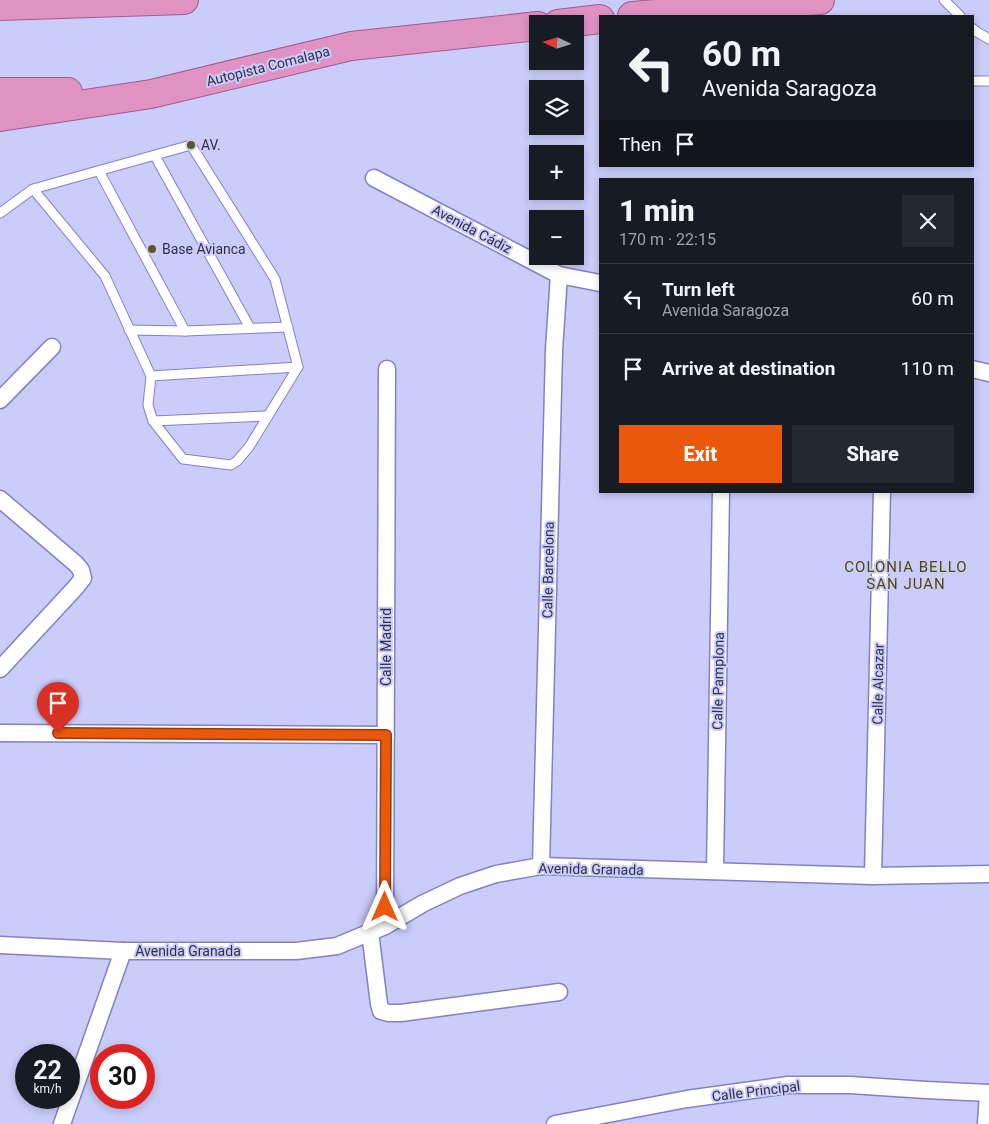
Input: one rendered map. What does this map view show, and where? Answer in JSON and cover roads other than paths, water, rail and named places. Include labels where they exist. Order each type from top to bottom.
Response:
[{"type":"highway","points":[[0,6],[184,0]]},
{"type":"highway","points":[[644,15],[820,0]]},
{"type":"highway","points":[[0,13],[24,7],[73,3]]},
{"type":"highway","points":[[584,21],[599,19]]},
{"type":"highway","name":"Autopista Comalapa","points":[[0,117],[151,94],[351,46],[529,27]]},
{"type":"highway","points":[[0,92],[151,94]]},
{"type":"street","name":"Avenida Cádiz","points":[[374,178],[559,275],[599,284]]},
{"type":"street","name":"Calle Barcelona","points":[[541,866],[554,350],[559,275]]},
{"type":"street","points":[[0,400],[52,347]]},
{"type":"street","name":"Calle Madrid","points":[[385,926],[387,369]]},
{"type":"street","points":[[974,369],[989,372]]},
{"type":"street","name":"Calle Pamplona","points":[[715,871],[722,493]]},
{"type":"street","name":"Calle Alcazar","points":[[873,876],[882,493]]},
{"type":"street","points":[[0,499],[76,564],[81,570],[83,578],[0,669]]},
{"type":"street","points":[[0,733],[386,735]]},
{"type":"street","name":"Avenida Granada","points":[[0,945],[123,951],[296,951],[337,946],[385,926],[422,904],[460,886],[496,874],[541,866],[873,876],[989,874]]},
{"type":"street","points":[[370,932],[379,1004],[381,1011],[385,1013],[400,1013],[558,992]]},
{"type":"street","points":[[62,1124],[123,951]]},
{"type":"street","name":"Calle Principal","points":[[555,1124],[687,1099],[788,1085],[850,1085],[989,1093]]},
{"type":"street","points":[[986,1124],[989,1093]]},
{"type":"lane","points":[[944,0],[959,15]]},
{"type":"lane","points":[[974,29],[989,39]]},
{"type":"lane","points":[[974,81],[989,81]]},
{"type":"lane","points":[[0,213],[33,189],[192,145],[275,279],[298,367],[249,447],[238,461],[232,465],[183,459],[153,421],[148,405],[151,376],[105,276],[33,189]]},
{"type":"lane","points":[[155,156],[250,328]]},
{"type":"lane","points":[[99,171],[184,331]]},
{"type":"lane","points":[[129,330],[184,331],[288,327]]},
{"type":"lane","points":[[151,376],[298,367]]},
{"type":"lane","points":[[153,421],[268,416]]},
{"type":"place","name":"AV.","points":[[191,145]]},
{"type":"place","name":"Base Avianca","points":[[152,249]]},
{"type":"district","name":"COLONIA BELLO SAN JUAN","points":[[906,576]]}]
